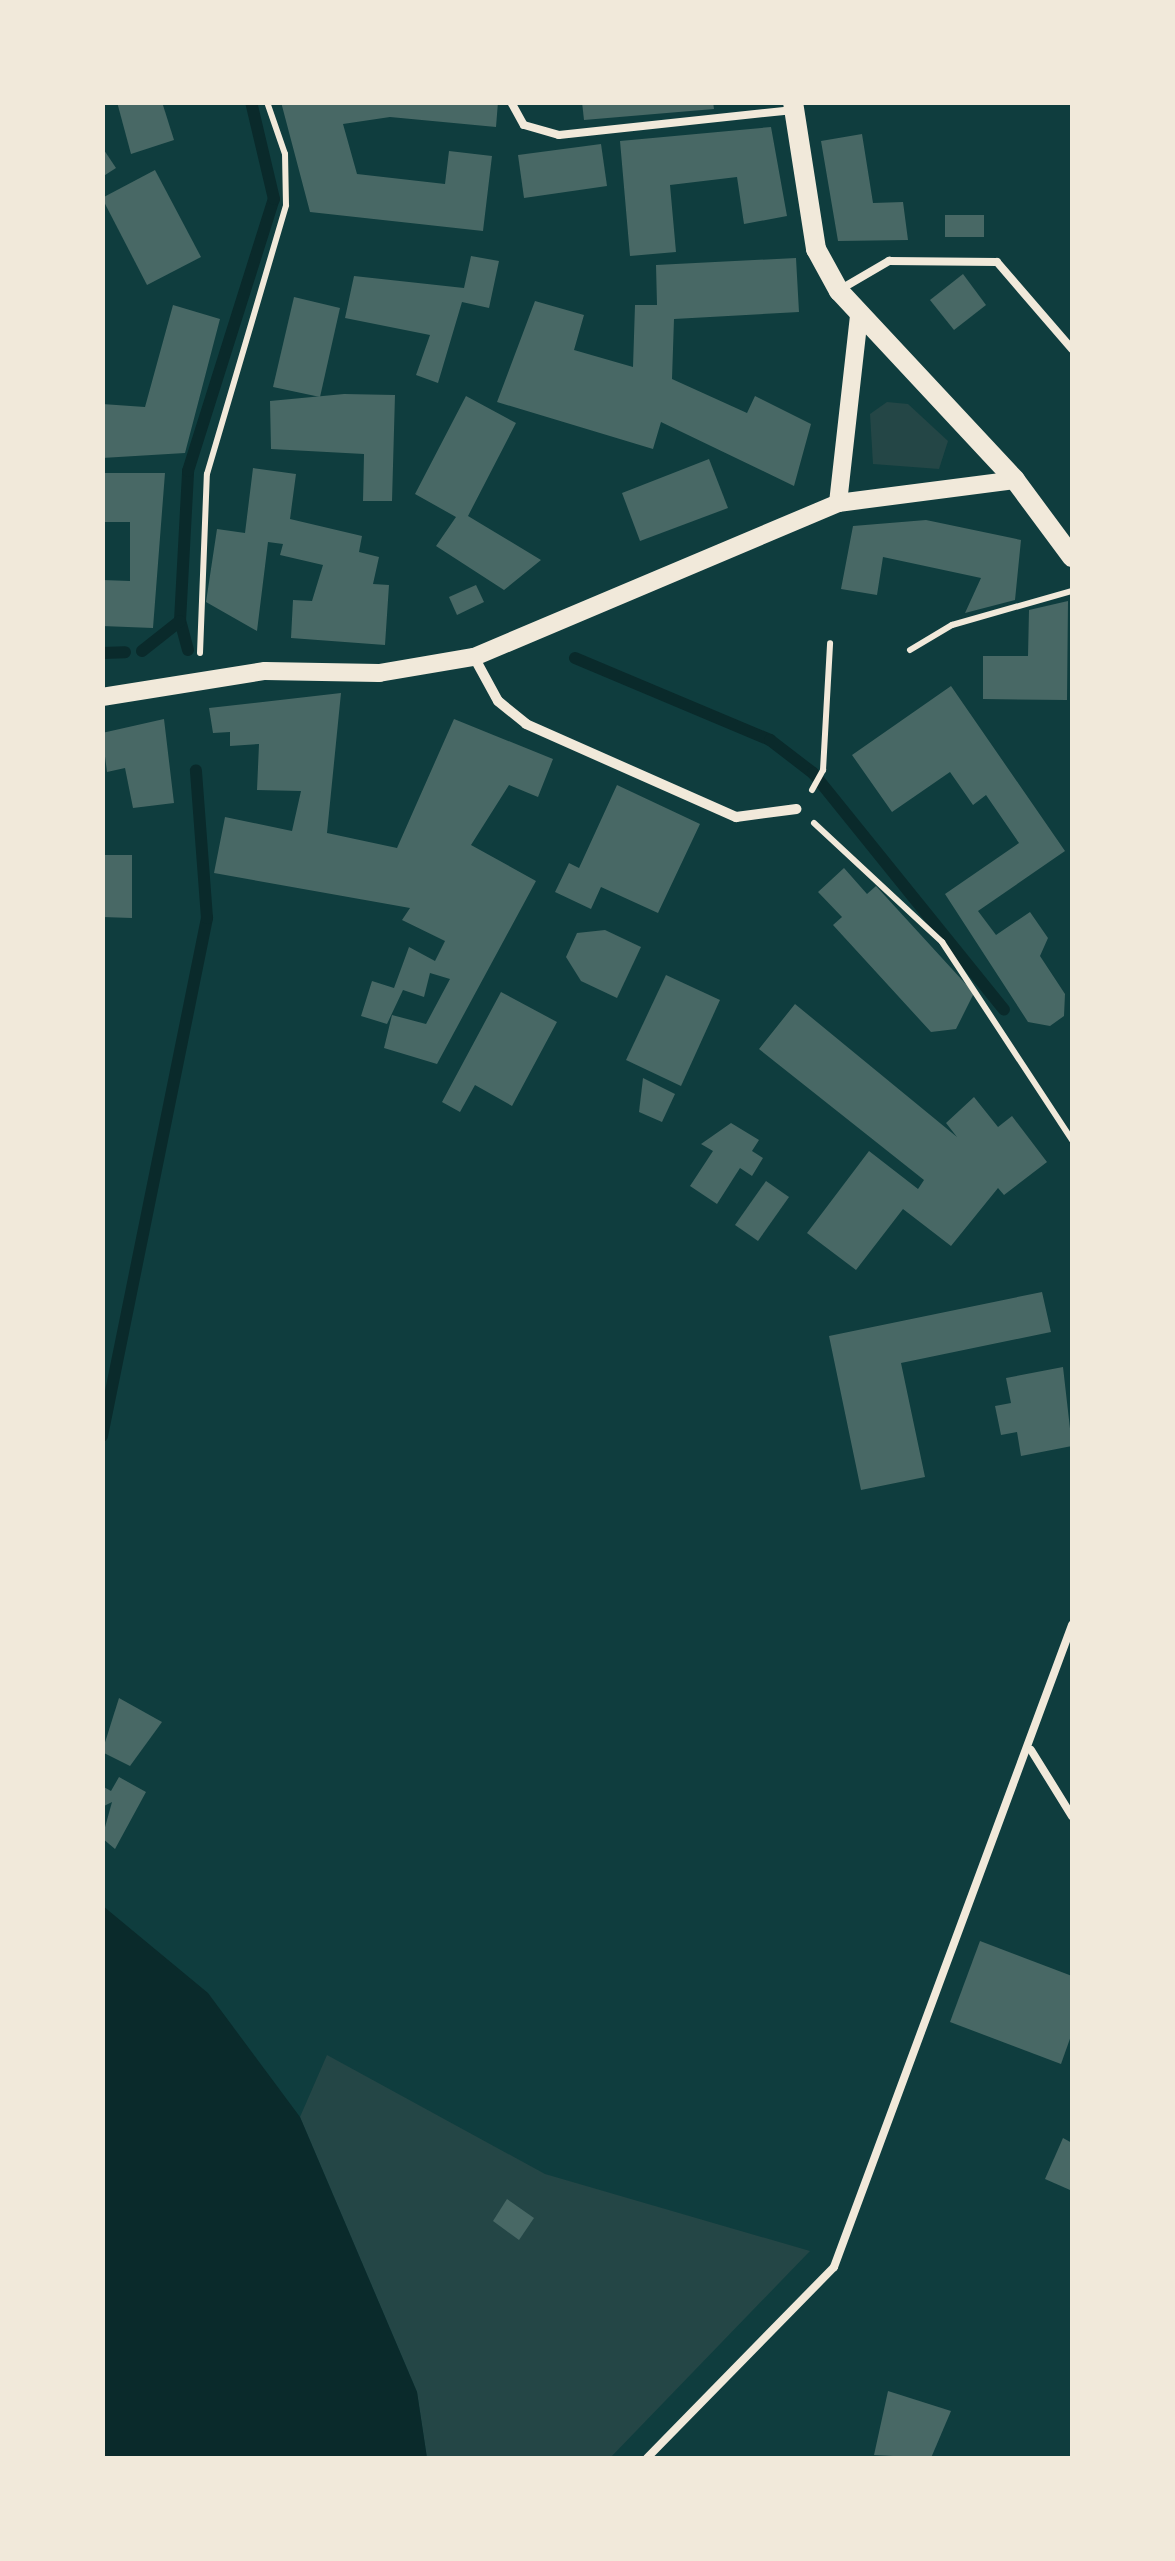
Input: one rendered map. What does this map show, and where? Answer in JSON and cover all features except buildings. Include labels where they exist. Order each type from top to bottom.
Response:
[{"type":"main road","points":[[793,106],[816,248],[838,291],[1015,480],[1071,550]]},
{"type":"street","points":[[838,503],[859,315]]},
{"type":"street","points":[[102,697],[200,680],[379,673],[474,657],[708,562],[838,503],[1015,480]]},
{"type":"street","points":[[474,657],[498,701],[526,724],[736,816],[796,809]]},
{"type":"lane","points":[[512,102],[524,124],[559,135],[793,106]]},
{"type":"lane","points":[[838,291],[890,260],[997,262],[1072,348]]},
{"type":"lane","points":[[647,2458],[834,2267],[1030,1750],[1072,1625]]},
{"type":"lane","points":[[1030,1750],[1072,1816]]},
{"type":"path","points":[[200,680],[207,474],[286,206],[285,154],[266,102]]},
{"type":"path","points":[[910,650],[952,625],[1072,590]]},
{"type":"path","points":[[810,793],[823,770],[830,643]]},
{"type":"path","points":[[796,809],[942,942],[1072,1140]]},
{"type":"shaded area","points":[[887,402],[908,404],[948,441],[939,469],[873,464],[870,414]]},
{"type":"shaded area","points":[[103,1906],[208,1993],[300,2117],[417,2392],[427,2458],[103,2458]]},
{"type":"shaded area","points":[[327,2055],[545,2174],[810,2251],[610,2458],[427,2458],[417,2392],[300,2117]]},
{"type":"waterway","points":[[188,650],[180,621],[188,471],[274,199],[251,102]]},
{"type":"waterway","points":[[142,651],[180,621]]},
{"type":"waterway","points":[[102,653],[125,652]]},
{"type":"waterway","points":[[575,658],[770,740],[813,773],[1004,1010]]},
{"type":"waterway","points":[[102,1436],[207,918],[196,770]]}]
